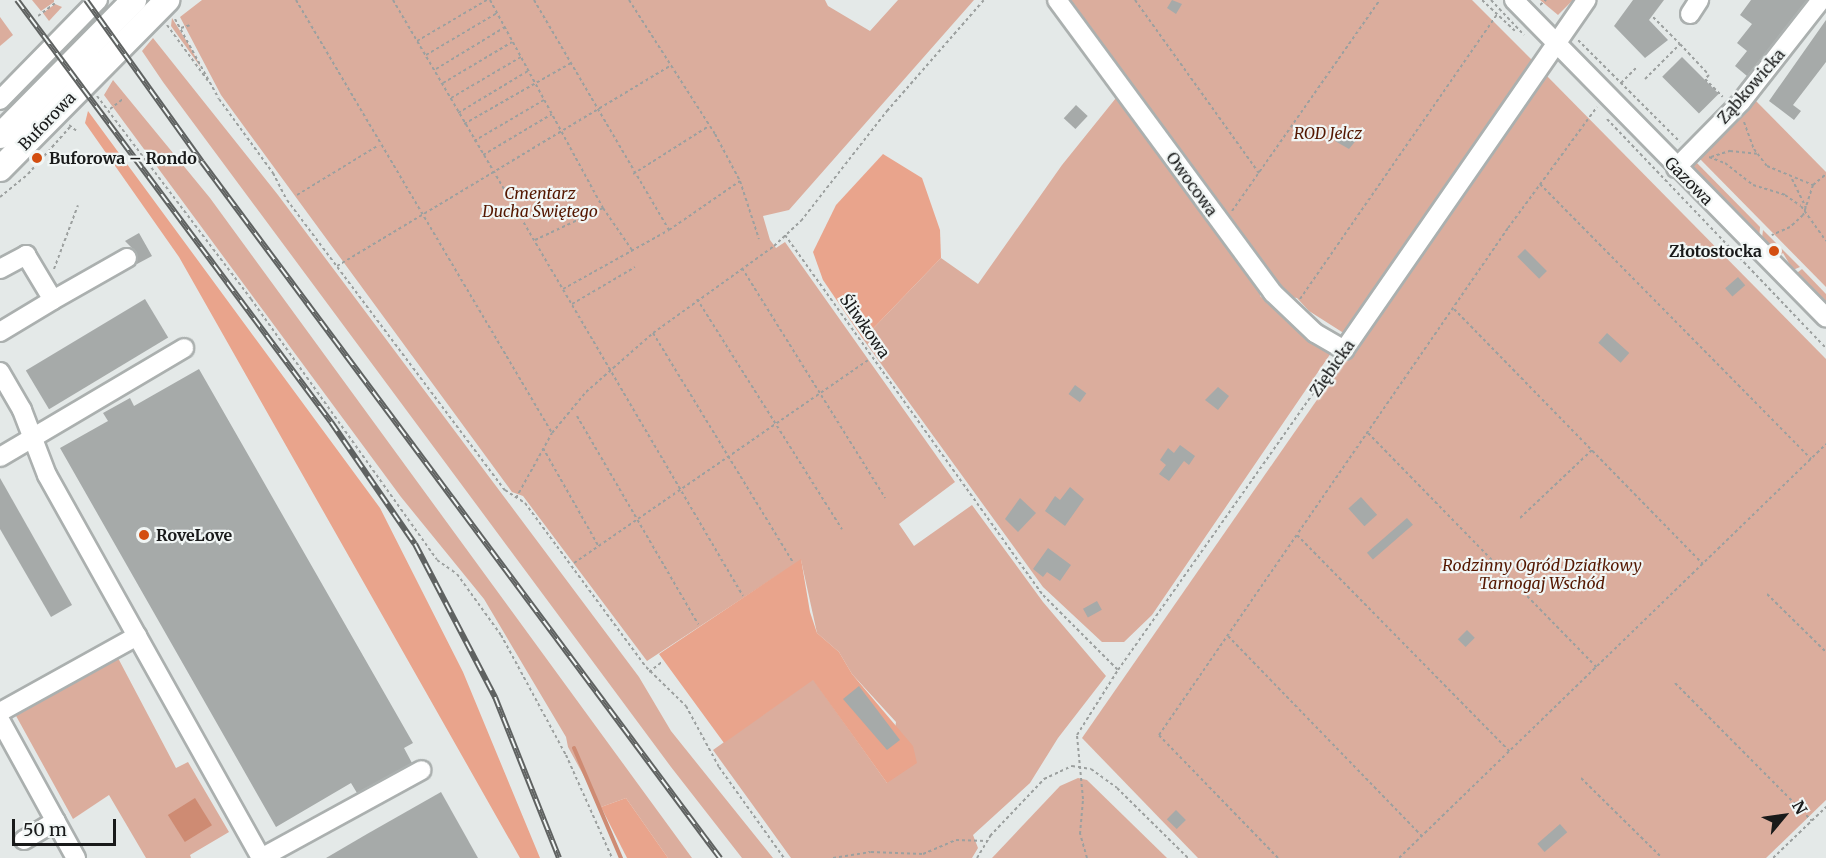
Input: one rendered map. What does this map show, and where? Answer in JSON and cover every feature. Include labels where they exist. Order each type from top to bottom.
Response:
[{"type":"main road","name":"Buforowa","points":[[0,136],[134,0]]},
{"type":"main road","name":"Buforowa","points":[[0,169],[168,12]]},
{"type":"street","points":[[0,100],[98,0]]},
{"type":"street","name":"Owocowa","points":[[1057,0],[1273,293],[1315,333],[1344,350]]},
{"type":"street","name":"Gazowa","points":[[1514,0],[1676,168],[1826,318]]},
{"type":"street","name":"Ziębicka","points":[[1344,350],[1554,43],[1586,0]]},
{"type":"street","name":"Ząbkowicka","points":[[1676,168],[1741,102],[1821,0]]},
{"type":"street","points":[[0,270],[26,255],[50,294]]},
{"type":"street","points":[[0,332],[50,294],[128,258]]},
{"type":"street","points":[[0,457],[184,348]]},
{"type":"street","points":[[0,372],[33,438],[47,475],[261,858],[422,770]]},
{"type":"street","points":[[0,712],[137,636]]},
{"type":"street","points":[[0,720],[76,858]]},
{"type":"street","points":[[24,840],[56,821]]},
{"type":"path","points":[[296,0],[379,146],[552,434]]},
{"type":"path","points":[[393,0],[742,596]]},
{"type":"path","points":[[417,41],[489,0],[603,208],[632,250]]},
{"type":"path","points":[[534,0],[599,108],[633,174],[669,230]]},
{"type":"path","points":[[629,0],[710,126],[740,181],[759,239]]},
{"type":"path","points":[[516,498],[552,434],[609,368],[697,299],[786,235],[984,0]]},
{"type":"path","points":[[1135,0],[1259,173]]},
{"type":"path","points":[[1227,219],[1380,0]]},
{"type":"path","points":[[1482,0],[1515,31]]},
{"type":"path","points":[[1491,0],[1522,33]]},
{"type":"path","points":[[1541,5],[1546,0]]},
{"type":"path","points":[[38,16],[55,3]]},
{"type":"path","points":[[168,12],[181,28],[210,83]]},
{"type":"path","points":[[168,12],[210,83],[273,173],[287,200],[505,490],[530,511],[649,672],[687,706],[719,767],[784,858]]},
{"type":"path","points":[[426,55],[498,13]]},
{"type":"path","points":[[1299,300],[1497,15]]},
{"type":"path","points":[[1653,16],[1709,75],[1705,79],[1725,98]]},
{"type":"path","points":[[181,28],[190,25]]},
{"type":"path","points":[[435,70],[505,27]]},
{"type":"path","points":[[1574,36],[1687,149]]},
{"type":"path","points":[[442,83],[513,42]]},
{"type":"path","points":[[1645,79],[1680,44]]},
{"type":"path","points":[[450,98],[521,57]]},
{"type":"path","points":[[465,124],[572,63]]},
{"type":"path","points":[[337,266],[671,64]]},
{"type":"path","points":[[1621,83],[1637,67]]},
{"type":"path","points":[[458,113],[528,71]]},
{"type":"path","points":[[93,83],[109,110],[368,458],[437,560],[457,574],[501,635],[566,755],[612,858]]},
{"type":"path","points":[[109,110],[124,98]]},
{"type":"path","points":[[474,141],[544,100]]},
{"type":"path","points":[[1598,107],[1826,348]]},
{"type":"path","points":[[483,155],[552,114]]},
{"type":"path","points":[[0,197],[28,174],[76,116]]},
{"type":"path","points":[[1743,116],[1757,154],[1767,166],[1792,179],[1813,185]]},
{"type":"path","points":[[1278,858],[1159,735],[1588,118]]},
{"type":"path","points":[[64,122],[78,132]]},
{"type":"path","points":[[633,174],[710,126]]},
{"type":"path","points":[[297,195],[379,146]]},
{"type":"path","points":[[1704,157],[1730,152],[1757,154]]},
{"type":"path","points":[[1711,157],[1753,185],[1785,195],[1807,210]]},
{"type":"path","points":[[1772,236],[1790,227],[1807,210],[1813,185],[1826,174]]},
{"type":"path","points":[[1792,179],[1826,241]]},
{"type":"path","points":[[563,289],[669,230],[740,181]]},
{"type":"path","points":[[1540,184],[1811,459]]},
{"type":"path","points":[[50,294],[78,205]]},
{"type":"path","points":[[534,241],[603,208]]},
{"type":"path","name":"Śliwkowa","points":[[786,235],[1043,595],[1118,670]]},
{"type":"path","points":[[572,304],[634,267]]},
{"type":"path","points":[[742,268],[885,498]]},
{"type":"path","points":[[697,299],[842,529]]},
{"type":"path","points":[[1454,309],[1703,564]]},
{"type":"path","points":[[653,333],[794,562]]},
{"type":"path","name":"Ziębicka","points":[[1080,766],[1077,735],[1118,670],[1344,350]]},
{"type":"path","points":[[574,563],[868,360]]},
{"type":"path","points":[[577,416],[698,624]]},
{"type":"path","points":[[1368,433],[1596,668]]},
{"type":"path","points":[[1398,858],[1826,444]]},
{"type":"path","points":[[543,448],[599,547]]},
{"type":"path","points":[[1520,518],[1592,450]]},
{"type":"path","points":[[1297,535],[1509,752]]},
{"type":"path","points":[[1767,594],[1826,652]]},
{"type":"path","points":[[1228,636],[1422,836]]},
{"type":"path","points":[[649,672],[663,660]]},
{"type":"path","points":[[1675,683],[1812,821]]},
{"type":"path","points":[[1080,766],[1082,780],[1080,834],[1086,858]]},
{"type":"path","points":[[977,858],[987,841],[1049,775],[1060,768],[1080,766],[1097,773],[1132,801],[1188,858]]},
{"type":"path","points":[[1581,778],[1662,858]]},
{"type":"path","points":[[1773,858],[1826,807]]},
{"type":"path","points":[[833,858],[871,852],[923,854],[956,840],[987,841]]},
{"type":"green space","points":[[32,0],[54,0],[54,2],[41,11]]},
{"type":"green space","name":"Cmentarz Ducha Świętego","points":[[202,0],[825,0],[828,6],[870,31],[898,0],[974,0],[789,210],[763,216],[770,240],[776,248],[785,242],[955,482],[899,524],[914,546],[972,505],[1043,602],[1106,676],[1058,738],[1030,783],[973,835],[978,848],[972,858],[791,858],[713,750],[813,679],[887,783],[896,722],[852,674],[839,652],[817,633],[801,560],[647,661],[523,496],[512,492],[221,95],[180,17]]},
{"type":"green space","name":"ROD Jelcz","points":[[1071,0],[1472,0],[1537,65],[1351,333],[1342,332],[1309,311],[1297,298],[1290,297],[1268,273]]},
{"type":"green space","points":[[1540,0],[1573,0],[1558,15]]},
{"type":"green space","points":[[55,4],[62,7],[49,21],[43,13]]},
{"type":"green space","points":[[0,17],[13,35],[0,46]]},
{"type":"green space","points":[[172,18],[189,45],[202,69],[171,26]]},
{"type":"green space","points":[[153,38],[278,195],[639,677],[671,731],[773,858],[742,858],[671,767],[163,82],[142,51]]},
{"type":"green space","name":"Rodzinny Ogród Działkowy Tarnogaj Wschód","points":[[1544,73],[1826,359],[1826,800],[1766,858],[1198,858],[1082,738]]},
{"type":"green space","points":[[113,80],[210,198],[692,858],[668,858],[626,798],[601,807],[568,747],[566,737],[484,599],[401,497],[104,95]]},
{"type":"green space","points":[[1120,93],[1260,287],[1260,296],[1331,353],[1152,615],[1124,642],[1102,642],[1043,587],[863,339],[941,258],[978,284],[1062,165]]},
{"type":"green space","points":[[1754,99],[1826,172],[1826,287],[1700,159]]},
{"type":"green space","points":[[1693,159],[1760,227],[1759,241],[1690,168]]},
{"type":"green space","points":[[1763,230],[1800,267],[1793,270],[1783,253],[1779,256],[1762,238]]},
{"type":"green space","points":[[1802,269],[1826,294],[1826,302],[1820,300],[1793,276]]},
{"type":"green space","points":[[118,658],[176,768],[188,762],[229,832],[190,855],[191,858],[146,858],[109,795],[73,819],[15,714]]},
{"type":"green space","points":[[1078,778],[1087,780],[1167,858],[992,858],[1060,786]]},
{"type":"shaded area","points":[[88,111],[380,508],[463,672],[540,858],[520,858],[179,257],[85,123]]},
{"type":"shaded area","points":[[883,154],[922,178],[940,230],[941,258],[863,339],[823,280],[813,252],[836,205]]},
{"type":"shaded area","points":[[801,559],[810,612],[817,633],[839,652],[852,674],[913,746],[917,763],[887,783],[813,680],[724,743],[659,654]]},
{"type":"shaded area","points":[[195,798],[212,825],[185,842],[168,815]]},
{"type":"shaded area","points":[[626,798],[668,858],[627,858],[601,807]]},
{"type":"building","points":[[1172,0],[1182,4],[1176,14],[1167,8]]},
{"type":"building","points":[[1633,0],[1664,0],[1649,20],[1668,40],[1645,58],[1614,26]]},
{"type":"building","points":[[1751,0],[1807,0],[1747,76],[1735,66],[1747,51],[1737,43],[1752,24],[1740,15]]},
{"type":"building","points":[[1826,20],[1826,62],[1793,105],[1801,111],[1794,120],[1769,101]]},
{"type":"building","points":[[1682,57],[1719,94],[1699,114],[1662,77]]},
{"type":"building","points":[[1076,105],[1088,116],[1075,129],[1064,118]]},
{"type":"building","points":[[1343,129],[1358,138],[1349,149],[1335,141]]},
{"type":"building","points":[[139,233],[152,256],[137,264],[137,253],[125,241]]},
{"type":"building","points":[[1525,249],[1547,271],[1539,279],[1517,257]]},
{"type":"building","points":[[1738,277],[1745,285],[1732,296],[1725,288]]},
{"type":"building","points":[[145,299],[168,338],[49,409],[26,371]]},
{"type":"building","points":[[1607,333],[1629,353],[1621,363],[1598,343]]},
{"type":"building","points":[[199,369],[413,743],[404,748],[412,763],[357,793],[351,783],[276,827],[60,448],[108,421],[103,413],[130,398],[134,406]]},
{"type":"building","points":[[1075,385],[1086,393],[1080,402],[1069,394]]},
{"type":"building","points":[[1218,387],[1229,396],[1218,410],[1205,400]]},
{"type":"building","points":[[1180,445],[1195,456],[1189,465],[1184,461],[1169,481],[1159,474],[1166,465],[1160,460],[1168,448],[1174,453]]},
{"type":"building","points":[[0,478],[72,605],[51,617],[0,529]]},
{"type":"building","points":[[1070,487],[1084,499],[1065,526],[1045,511],[1055,496],[1060,500]]},
{"type":"building","points":[[1361,497],[1377,515],[1364,526],[1348,508]]},
{"type":"building","points":[[1020,498],[1036,513],[1018,532],[1005,519]]},
{"type":"building","points":[[1407,518],[1413,525],[1373,560],[1367,553]]},
{"type":"building","points":[[1048,548],[1071,565],[1060,581],[1047,572],[1043,577],[1033,569]]},
{"type":"building","points":[[1097,601],[1102,610],[1088,618],[1083,609]]},
{"type":"building","points":[[1467,630],[1475,638],[1466,647],[1458,639]]},
{"type":"building","points":[[859,686],[900,740],[887,750],[843,699]]},
{"type":"building","points":[[441,792],[478,858],[326,858],[367,834]]},
{"type":"building","points":[[1176,810],[1186,820],[1177,829],[1167,819]]},
{"type":"building","points":[[1560,824],[1567,832],[1545,852],[1537,844]]},
{"type":"waterway","points":[[574,748],[621,858]]},
{"type":"railway","points":[[17,0],[331,422],[415,544],[495,697],[559,858]]},
{"type":"railway","points":[[86,0],[202,162],[720,858]]},
{"type":"place","name":"Buforowa – Rondo","points":[[37,158]]},
{"type":"place","name":"Złotostocka","points":[[1774,251]]},
{"type":"place","name":"RoveLove","points":[[144,535]]}]
